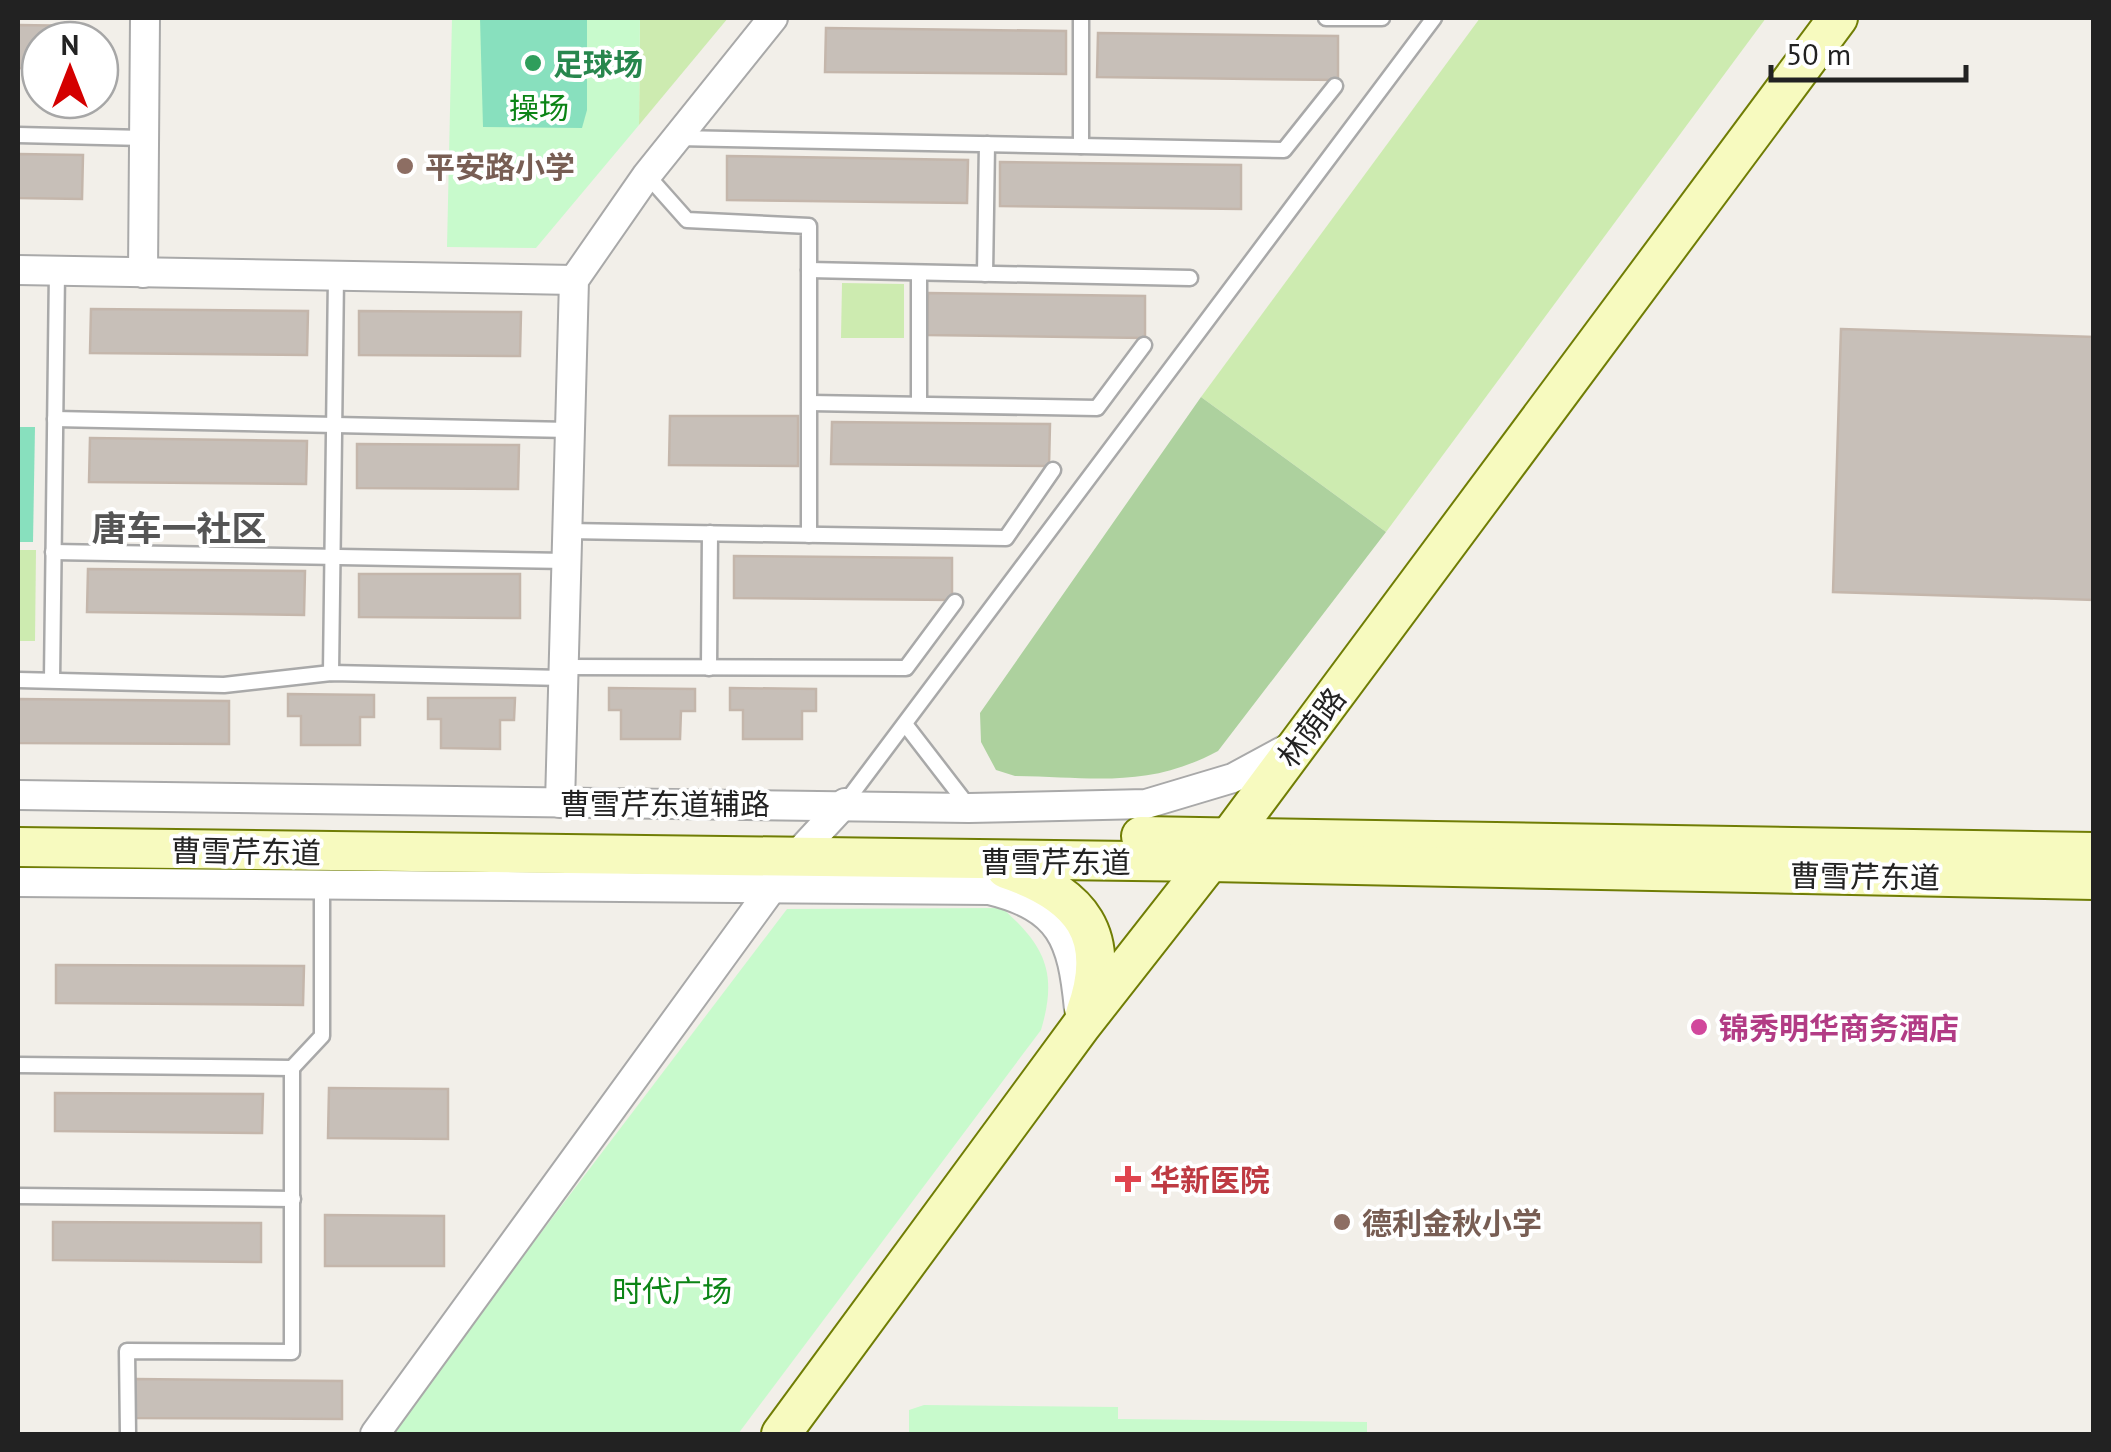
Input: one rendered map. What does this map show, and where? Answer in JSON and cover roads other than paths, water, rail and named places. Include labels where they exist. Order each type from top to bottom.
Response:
[{"type":"main road","name":"林荫路","points":[[781,1434],[1080,1026],[1220,849],[1838,18]]},
{"type":"main road","name":"曹雪芹东道","points":[[18,827],[792,861],[1220,849],[2094,852]]},
{"type":"main road","name":"曹雪芹东道","points":[[18,847],[792,861],[981,860],[1220,849],[2094,880]]},
{"type":"main road","points":[[981,860],[1048,883],[1091,926],[1096,984],[1080,1026]]},
{"type":"street","points":[[143,272],[146,18]]},
{"type":"street","points":[[560,803],[574,280],[647,174],[773,18]]},
{"type":"street","points":[[18,270],[574,280]]},
{"type":"street","name":"曹雪芹东道辅路","points":[[18,795],[845,803],[970,808],[1146,804],[1233,778],[1300,742]]},
{"type":"street","points":[[376,1434],[792,861],[845,803]]},
{"type":"street","points":[[18,882],[322,884],[792,861],[989,890],[1020,897],[1044,910],[1064,934],[1075,967],[1080,1026]]},
{"type":"lane","points":[[1080,18],[1081,146]]},
{"type":"lane","points":[[1326,18],[1382,18]]},
{"type":"lane","points":[[845,803],[1434,18]]},
{"type":"lane","points":[[676,138],[1284,150],[1335,86]]},
{"type":"lane","points":[[18,135],[144,138]]},
{"type":"lane","points":[[985,274],[987,144]]},
{"type":"lane","points":[[647,174],[687,220],[809,226],[809,535]]},
{"type":"lane","points":[[809,270],[1190,278]]},
{"type":"lane","points":[[52,680],[57,271]]},
{"type":"lane","points":[[919,272],[919,404]]},
{"type":"lane","points":[[330,673],[336,276]]},
{"type":"lane","points":[[810,402],[1097,408],[1144,345]]},
{"type":"lane","points":[[55,419],[570,430]]},
{"type":"lane","points":[[567,531],[1006,538],[1053,470]]},
{"type":"lane","points":[[710,533],[710,668]]},
{"type":"lane","points":[[53,552],[566,562]]},
{"type":"lane","points":[[18,680],[224,685],[330,673],[906,668],[955,602]]},
{"type":"lane","points":[[905,724],[970,808]]},
{"type":"lane","points":[[128,1434],[126,1352],[292,1352],[292,1068],[322,1036],[322,884]]},
{"type":"lane","points":[[18,1065],[292,1068]]},
{"type":"lane","points":[[18,1196],[293,1199]]},
{"type":"place","name":"足球场","points":[[533,63]]},
{"type":"place","name":"平安路小学","points":[[405,166]]},
{"type":"place","name":"锦秀明华商务酒店","points":[[1699,1027]]},
{"type":"place","name":"华新医院","points":[[1128,1179]]},
{"type":"place","name":"德利金秋小学","points":[[1342,1222]]},
{"type":"district","name":"唐车一社区","points":[[179,528]]},
{"type":"park label","name":"操场","points":[[539,107]]},
{"type":"park label","name":"时代广场","points":[[672,1290]]}]
